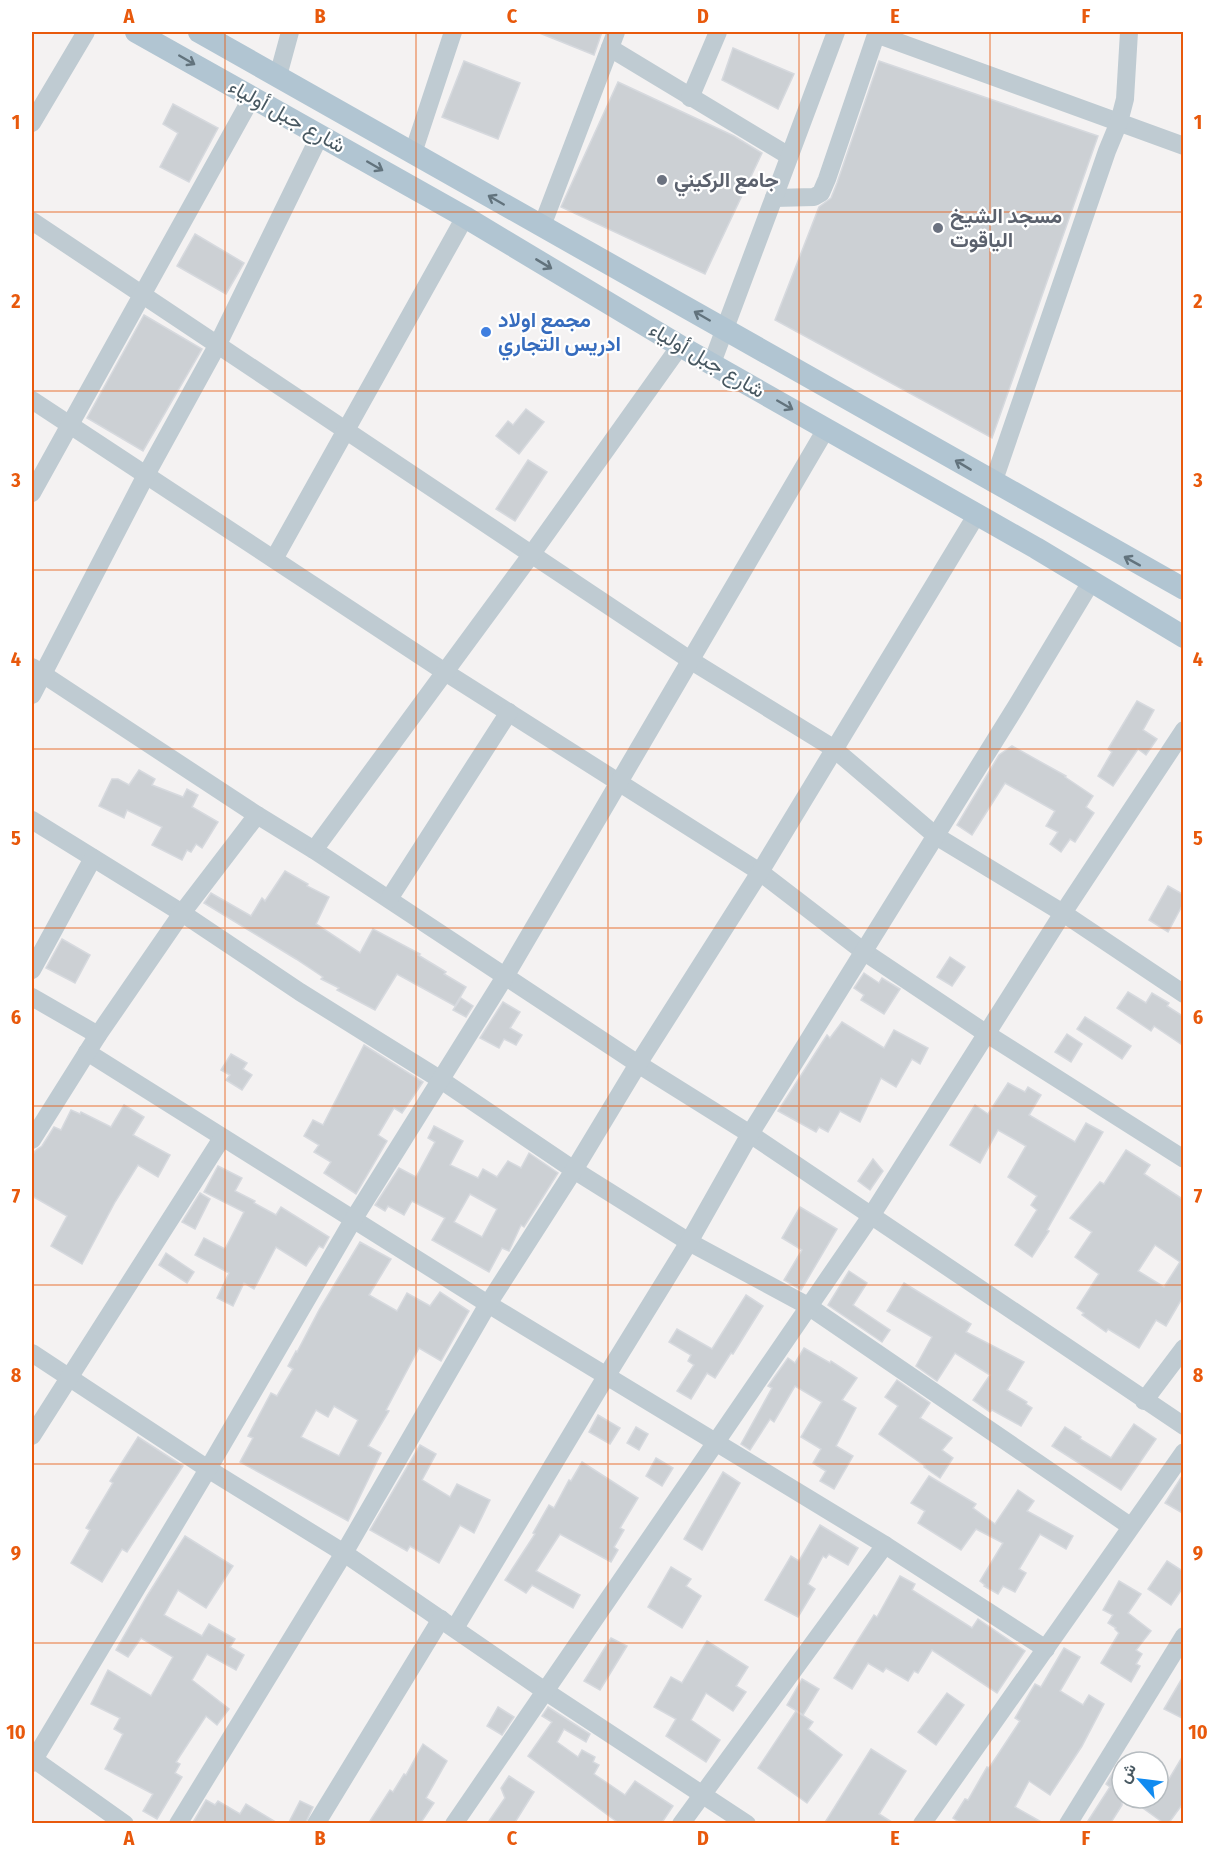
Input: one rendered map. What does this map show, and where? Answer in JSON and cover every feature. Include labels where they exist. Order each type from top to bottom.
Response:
[{"type":"main road","name":"شارع جبل أولياء","points":[[136,32],[465,217],[680,346],[1036,548],[1184,637]]},
{"type":"main road","name":"شارع جبل أولياء","points":[[198,32],[885,418],[993,483],[1184,589]]},
{"type":"street","points":[[32,123],[86,32]]},
{"type":"street","points":[[278,76],[290,32]]},
{"type":"street","points":[[412,153],[453,32]]},
{"type":"street","points":[[690,98],[718,32]]},
{"type":"street","points":[[712,363],[836,32]]},
{"type":"street","points":[[993,483],[1119,122],[1125,99],[1129,32]]},
{"type":"street","points":[[774,198],[814,197],[821,194],[876,33],[1184,146]]},
{"type":"street","points":[[542,226],[613,40],[690,98],[789,156]]},
{"type":"street","points":[[32,493],[252,97]]},
{"type":"street","points":[[32,695],[37,671],[218,344],[320,135]]},
{"type":"street","points":[[274,559],[465,217]]},
{"type":"street","points":[[32,221],[690,660],[833,748],[936,836],[1063,912],[1184,994]]},
{"type":"street","points":[[314,850],[531,555],[680,346]]},
{"type":"street","points":[[32,400],[445,672],[760,872],[863,951],[987,1034],[1184,1159]]},
{"type":"street","points":[[125,1824],[32,1760],[208,1469],[354,1220],[506,975],[826,429]]},
{"type":"street","points":[[178,1824],[344,1552],[488,1304],[760,872],[833,748],[977,514]]},
{"type":"street","points":[[316,1824],[448,1624],[689,1242],[750,1134],[1091,582]]},
{"type":"street","points":[[37,671],[506,975],[638,1064],[750,1134],[1184,1426]]},
{"type":"street","points":[[389,899],[509,712]]},
{"type":"street","points":[[454,1824],[871,1216],[1063,912],[1184,730]]},
{"type":"street","points":[[32,1140],[98,1035],[182,913],[257,815]]},
{"type":"street","points":[[32,820],[182,913],[300,992],[441,1080],[574,1170],[689,1242],[808,1306],[1130,1526]]},
{"type":"street","points":[[32,970],[93,858]]},
{"type":"street","points":[[32,997],[98,1035]]},
{"type":"street","points":[[87,1052],[488,1304],[885,1545],[1046,1649]]},
{"type":"street","points":[[32,1436],[222,1138]]},
{"type":"street","points":[[1144,1401],[1184,1348]]},
{"type":"street","points":[[32,1353],[208,1469],[344,1552],[545,1691],[747,1824]]},
{"type":"street","points":[[922,1824],[1184,1452]]},
{"type":"street","points":[[681,1824],[885,1545]]},
{"type":"street","points":[[1068,1824],[1184,1636]]},
{"type":"building","points":[[537,32],[602,32],[594,55]]},
{"type":"building","points":[[733,48],[794,74],[778,109],[722,80]]},
{"type":"building","points":[[464,61],[520,83],[498,139],[442,117]]},
{"type":"building","name":"مسجد الشيخ الياقوت","points":[[879,61],[1098,136],[992,438],[775,320],[819,207],[831,198]]},
{"type":"building","points":[[618,82],[734,136],[762,153],[705,274],[561,207]]},
{"type":"building","points":[[173,104],[218,128],[189,182],[160,167],[178,133],[163,124]]},
{"type":"building","points":[[195,234],[244,263],[226,294],[177,266]]},
{"type":"building","points":[[144,315],[202,349],[143,451],[87,418]]},
{"type":"building","points":[[526,409],[544,422],[519,454],[496,436],[508,421],[513,425]]},
{"type":"building","points":[[528,460],[547,472],[515,521],[496,509]]},
{"type":"building","points":[[1137,701],[1154,710],[1143,730],[1157,739],[1146,755],[1138,749],[1113,786],[1098,776],[1112,752],[1108,749]]},
{"type":"building","points":[[1012,746],[1066,776],[1093,796],[1086,807],[1094,813],[1075,842],[1070,839],[1061,852],[1050,844],[1058,832],[1046,826],[1055,811],[1005,783],[972,835],[957,825],[999,755]]},
{"type":"building","points":[[139,770],[155,779],[152,785],[183,797],[187,789],[198,795],[192,807],[218,822],[202,848],[196,844],[191,852],[187,850],[182,860],[152,845],[162,827],[127,810],[124,818],[99,806],[112,779],[118,779],[129,785]]},
{"type":"building","points":[[285,871],[329,897],[316,924],[360,953],[373,929],[420,954],[418,955],[446,972],[444,974],[466,987],[455,1006],[397,974],[375,1010],[337,990],[339,988],[321,979],[323,977],[296,959],[204,903],[211,893],[251,916],[262,898],[265,901]]},
{"type":"building","points":[[1168,886],[1184,895],[1184,902],[1168,932],[1149,920]]},
{"type":"building","points":[[62,939],[90,955],[75,983],[46,968]]},
{"type":"building","points":[[950,957],[965,967],[952,986],[937,977]]},
{"type":"building","points":[[864,973],[879,983],[882,978],[900,989],[884,1014],[861,1000],[864,995],[854,988]]},
{"type":"building","points":[[1128,992],[1146,1003],[1152,993],[1169,1003],[1167,1006],[1184,1017],[1184,1046],[1154,1026],[1151,1031],[1117,1008]]},
{"type":"building","points":[[461,998],[473,1006],[466,1017],[453,1010]]},
{"type":"building","points":[[503,1002],[520,1012],[510,1028],[522,1035],[516,1045],[504,1039],[499,1048],[480,1038]]},
{"type":"building","points":[[1085,1017],[1131,1046],[1122,1059],[1077,1029]]},
{"type":"building","points":[[842,1022],[884,1048],[894,1030],[928,1048],[920,1064],[912,1059],[896,1087],[881,1078],[860,1122],[840,1111],[828,1132],[819,1127],[816,1132],[778,1111],[827,1035],[830,1038]]},
{"type":"building","points":[[1067,1034],[1082,1044],[1071,1062],[1055,1052]]},
{"type":"building","points":[[364,1045],[423,1082],[402,1113],[394,1108],[378,1135],[387,1141],[356,1194],[324,1173],[331,1162],[314,1152],[319,1145],[304,1136],[313,1120],[323,1125]]},
{"type":"building","points":[[231,1054],[247,1063],[243,1069],[252,1075],[242,1090],[226,1080],[230,1075],[221,1070]]},
{"type":"building","points":[[1008,1083],[1025,1092],[1028,1087],[1041,1095],[1029,1115],[1075,1142],[1086,1123],[1103,1132],[1047,1230],[1049,1231],[1032,1257],[1015,1245],[1037,1210],[1031,1205],[1037,1196],[1008,1177],[1026,1146],[998,1130],[980,1163],[950,1145],[975,1105],[988,1114]]},
{"type":"building","points":[[124,1105],[144,1117],[133,1135],[170,1155],[158,1177],[138,1165],[115,1202],[82,1264],[51,1246],[67,1216],[32,1196],[32,1156],[42,1146],[54,1127],[61,1130],[71,1110],[80,1114],[81,1112],[111,1127]]},
{"type":"building","points":[[434,1126],[463,1141],[450,1165],[478,1178],[483,1169],[497,1177],[508,1161],[521,1168],[529,1153],[558,1173],[524,1227],[521,1225],[509,1251],[502,1248],[489,1272],[432,1240],[445,1218],[412,1201],[404,1215],[388,1206],[385,1211],[375,1205],[399,1168],[416,1177],[435,1142],[428,1138]],"holes":[[[470,1194],[497,1209],[482,1237],[454,1222]]]},
{"type":"building","points":[[1126,1150],[1150,1165],[1144,1174],[1184,1200],[1184,1295],[1166,1326],[1156,1320],[1139,1348],[1108,1329],[1106,1332],[1082,1315],[1084,1313],[1077,1308],[1099,1274],[1075,1257],[1092,1232],[1070,1218],[1100,1182],[1104,1184]],"holes":[[[1155,1245],[1180,1262],[1164,1287],[1138,1271]]]},
{"type":"building","points":[[873,1159],[883,1171],[870,1190],[858,1181]]},
{"type":"building","points":[[218,1166],[242,1178],[235,1191],[276,1215],[281,1207],[329,1237],[323,1248],[319,1246],[306,1266],[276,1247],[254,1289],[244,1283],[233,1306],[217,1298],[229,1273],[195,1255],[204,1238],[225,1249],[244,1212],[204,1192]]},
{"type":"building","points":[[200,1193],[210,1199],[195,1229],[182,1222]]},
{"type":"building","points":[[800,1207],[837,1229],[801,1290],[784,1280],[802,1250],[782,1238]]},
{"type":"building","points":[[360,1242],[391,1259],[369,1295],[397,1311],[407,1293],[430,1306],[440,1292],[469,1311],[441,1361],[419,1348],[386,1410],[389,1411],[368,1446],[381,1453],[348,1521],[240,1462],[253,1438],[248,1436],[271,1393],[277,1396],[293,1369],[288,1366]],"holes":[[[334,1406],[358,1420],[339,1456],[301,1437],[316,1410],[328,1417]]]},
{"type":"building","points":[[166,1253],[194,1272],[187,1283],[159,1265]]},
{"type":"building","points":[[849,1271],[867,1283],[853,1305],[890,1330],[882,1342],[828,1305]]},
{"type":"building","points":[[904,1283],[971,1324],[966,1332],[1024,1362],[1007,1390],[1027,1402],[1026,1404],[1032,1408],[1021,1426],[992,1410],[990,1412],[973,1400],[990,1375],[955,1353],[937,1381],[916,1366],[932,1337],[887,1311]]},
{"type":"building","points":[[746,1295],[763,1306],[733,1354],[731,1353],[715,1378],[707,1373],[691,1399],[677,1391],[694,1365],[688,1361],[691,1355],[669,1342],[677,1329],[712,1349]]},
{"type":"building","points":[[804,1348],[830,1363],[831,1361],[857,1378],[842,1400],[856,1408],[836,1446],[853,1456],[834,1489],[820,1481],[826,1471],[813,1463],[821,1449],[801,1437],[822,1402],[795,1386],[774,1422],[770,1419],[750,1450],[741,1444],[772,1388],[768,1386],[788,1358],[795,1363]]},
{"type":"building","points":[[897,1380],[930,1403],[920,1418],[952,1438],[942,1450],[953,1458],[940,1478],[879,1434],[898,1406],[885,1397]]},
{"type":"building","points":[[598,1415],[620,1428],[610,1444],[589,1432]]},
{"type":"building","points":[[1134,1424],[1156,1439],[1121,1490],[1052,1446],[1065,1427],[1111,1458]]},
{"type":"building","points":[[636,1427],[648,1434],[639,1450],[627,1443]]},
{"type":"building","points":[[138,1437],[183,1466],[127,1552],[122,1549],[102,1582],[71,1563],[90,1530],[86,1528],[113,1483],[110,1481]]},
{"type":"building","points":[[420,1445],[436,1454],[422,1480],[450,1497],[457,1484],[490,1500],[474,1533],[460,1525],[439,1563],[410,1546],[407,1551],[370,1530]]},
{"type":"building","points":[[656,1458],[673,1468],[662,1486],[646,1476]]},
{"type":"building","points":[[582,1462],[638,1498],[620,1528],[624,1530],[614,1547],[618,1550],[611,1562],[560,1534],[536,1571],[580,1595],[573,1608],[532,1585],[526,1593],[505,1580],[535,1534],[533,1533],[549,1505],[554,1508]]},
{"type":"building","points":[[723,1472],[740,1483],[702,1550],[684,1539]]},
{"type":"building","points":[[1184,1473],[1184,1514],[1165,1503]]},
{"type":"building","points":[[929,1476],[976,1504],[973,1508],[995,1524],[1018,1490],[1034,1501],[1027,1511],[1073,1536],[1066,1549],[1040,1534],[1019,1569],[1026,1573],[1015,1592],[1003,1586],[998,1594],[980,1581],[1003,1543],[976,1529],[961,1550],[918,1523],[925,1511],[911,1503]]},
{"type":"building","points":[[820,1525],[858,1548],[848,1565],[829,1554],[826,1558],[823,1556],[808,1584],[815,1589],[798,1617],[765,1600],[791,1556],[799,1561]]},
{"type":"building","points":[[185,1536],[233,1566],[206,1608],[178,1590],[164,1615],[202,1636],[209,1624],[235,1639],[230,1647],[244,1655],[236,1670],[207,1654],[192,1680],[229,1709],[217,1725],[206,1716],[176,1762],[180,1764],[175,1773],[182,1777],[157,1819],[143,1811],[153,1794],[105,1769],[123,1734],[114,1729],[120,1718],[91,1704],[108,1670],[151,1696],[173,1657],[141,1638],[128,1657],[116,1650]]},
{"type":"building","points":[[1167,1561],[1184,1572],[1184,1586],[1171,1605],[1148,1589]]},
{"type":"building","points":[[671,1567],[691,1579],[686,1586],[701,1596],[682,1628],[648,1607]]},
{"type":"building","points":[[900,1576],[915,1584],[912,1590],[972,1628],[978,1619],[1025,1651],[997,1693],[932,1650],[918,1673],[914,1671],[908,1681],[886,1668],[883,1672],[868,1663],[852,1689],[834,1678],[874,1615],[877,1617]]},
{"type":"building","points":[[1119,1581],[1141,1594],[1128,1613],[1151,1631],[1136,1650],[1142,1654],[1136,1664],[1140,1666],[1131,1682],[1101,1663],[1119,1633],[1108,1623],[1113,1615],[1103,1610]]},
{"type":"building","points":[[611,1638],[627,1646],[600,1690],[584,1681]]},
{"type":"building","points":[[707,1641],[748,1667],[736,1686],[746,1692],[733,1711],[706,1693],[691,1720],[720,1740],[706,1762],[666,1736],[676,1719],[654,1707],[671,1677],[682,1683]]},
{"type":"building","points":[[1064,1648],[1080,1657],[1060,1691],[1083,1705],[1089,1695],[1104,1704],[1082,1746],[1050,1795],[1029,1781],[1015,1807],[1045,1824],[962,1824],[953,1818],[965,1799],[968,1800],[987,1767],[989,1768],[1020,1721],[1015,1718],[1035,1684],[1041,1687]]},
{"type":"building","points":[[1184,1675],[1184,1719],[1164,1709]]},
{"type":"building","points":[[802,1679],[819,1689],[803,1715],[787,1705]]},
{"type":"building","points":[[947,1693],[964,1705],[936,1745],[918,1732]]},
{"type":"building","points":[[498,1707],[514,1717],[502,1735],[487,1726]]},
{"type":"building","points":[[548,1707],[590,1734],[586,1742],[564,1729],[557,1742],[578,1757],[582,1750],[595,1757],[593,1762],[599,1765],[594,1774],[625,1795],[635,1781],[673,1806],[661,1824],[620,1824],[528,1756],[552,1722],[542,1716]]},
{"type":"building","points":[[796,1711],[813,1722],[808,1729],[842,1755],[807,1803],[758,1768]]},
{"type":"building","points":[[423,1744],[447,1761],[426,1798],[434,1803],[420,1824],[368,1824],[390,1790],[393,1792],[404,1774],[406,1775]]},
{"type":"building","points":[[871,1749],[906,1771],[879,1814],[895,1824],[824,1824]]},
{"type":"building","points":[[1184,1754],[1184,1802],[1168,1824],[1165,1824],[1146,1810],[1170,1810],[1170,1777]]},
{"type":"building","points":[[509,1776],[534,1792],[514,1824],[487,1824],[505,1798],[501,1788]]},
{"type":"building","points":[[1110,1787],[1110,1810],[1119,1810],[1110,1824],[1086,1824]]},
{"type":"building","points":[[206,1800],[215,1805],[218,1801],[240,1814],[246,1804],[279,1824],[192,1824]]},
{"type":"building","points":[[300,1801],[313,1807],[305,1824],[288,1824]]},
{"type":"place","name":"جامع الركيني","points":[[662,180]]},
{"type":"place","name":"مسجد الشيخ الياقوت","points":[[938,228]]},
{"type":"place","name":"مجمع اولاد ادريس التجاري","points":[[486,332]]}]
